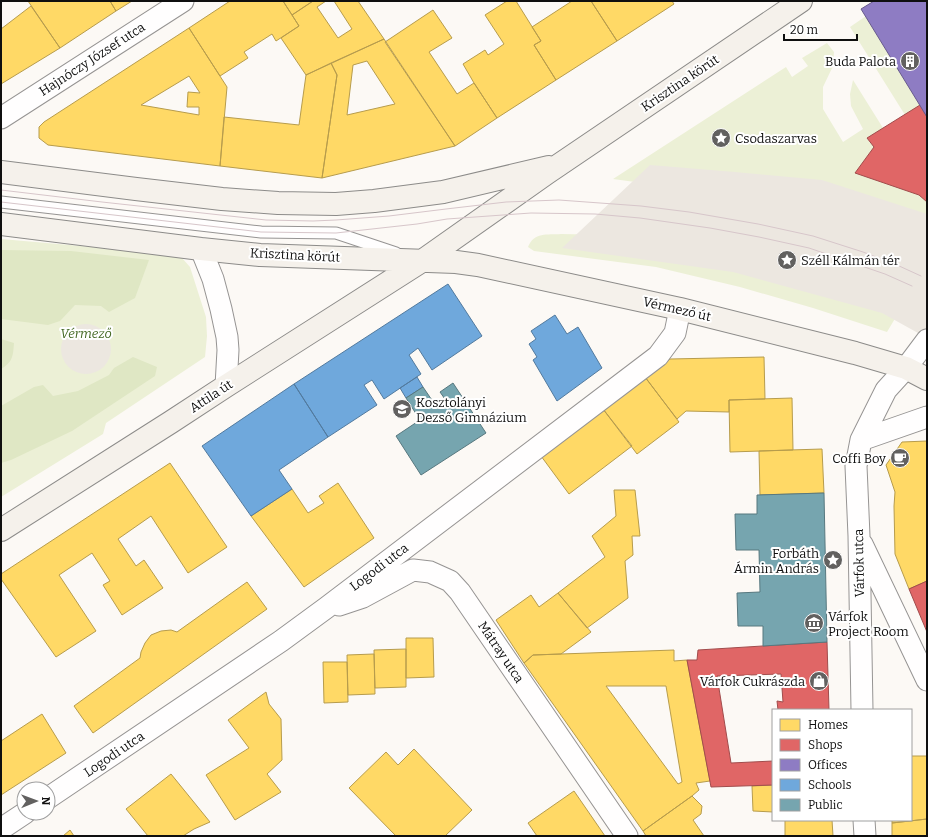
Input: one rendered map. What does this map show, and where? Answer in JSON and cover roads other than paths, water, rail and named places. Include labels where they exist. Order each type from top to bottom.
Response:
[{"type":"main road","name":"Krisztina körút","points":[[1,224],[201,249],[260,254],[422,261],[801,1]]},
{"type":"main road","name":"Krisztina körút","points":[[1,172],[222,199],[278,203],[336,204],[374,201],[443,192],[560,165]]},
{"type":"main road","name":"Vérmező út","points":[[422,261],[456,262],[478,265],[680,309],[847,351],[906,368],[927,379]]},
{"type":"main road","name":"Attila út","points":[[1,530],[422,261]]},
{"type":"street","name":"Hajnóczy József utca","points":[[1,118],[183,1]]},
{"type":"street","points":[[201,249],[213,279],[227,337],[228,350],[226,386]]},
{"type":"street","name":"Logodi utca","points":[[56,793],[281,641],[658,356],[675,333],[680,309]]},
{"type":"street","name":"Várfok utca","points":[[862,709],[859,536],[856,466],[861,440],[886,390],[906,368],[927,340]]},
{"type":"street","points":[[861,440],[927,417]]},
{"type":"street","points":[[859,536],[927,680]]},
{"type":"street","name":"Mátray utca","points":[[326,608],[363,598],[413,570],[430,572],[450,581],[460,592],[627,836]]},
{"type":"street","points":[[1,829],[16,819]]},
{"type":"street","points":[[864,821],[865,836]]},
{"type":"lane","points":[[1,202],[261,232],[336,233],[422,261]]},
{"type":"tram line","points":[[1,190],[266,220],[336,220],[389,216],[506,202],[559,200],[641,206],[689,212],[758,224],[813,236],[863,252],[921,276]]},
{"type":"tram line","points":[[1,202],[261,232],[336,233],[417,224],[447,219],[531,213],[595,214],[640,218],[710,228],[809,248],[885,274],[912,286]]},
{"type":"place","name":"Buda Palota","points":[[910,61]]},
{"type":"place","name":"Csodaszarvas","points":[[721,138]]},
{"type":"place","name":"Széll Kálmán tér","points":[[787,260]]},
{"type":"place","name":"Kosztolányi Dezső Gimnázium","points":[[402,409]]},
{"type":"place","name":"Coffi Boy","points":[[900,458]]},
{"type":"place","name":"Forbáth Ármin András","points":[[833,560]]},
{"type":"place","name":"Várfok Project Room","points":[[814,623]]},
{"type":"place","name":"Várfok Cukrászda","points":[[819,681]]},
{"type":"park label","name":"Vérmező","points":[[86,333]]}]
